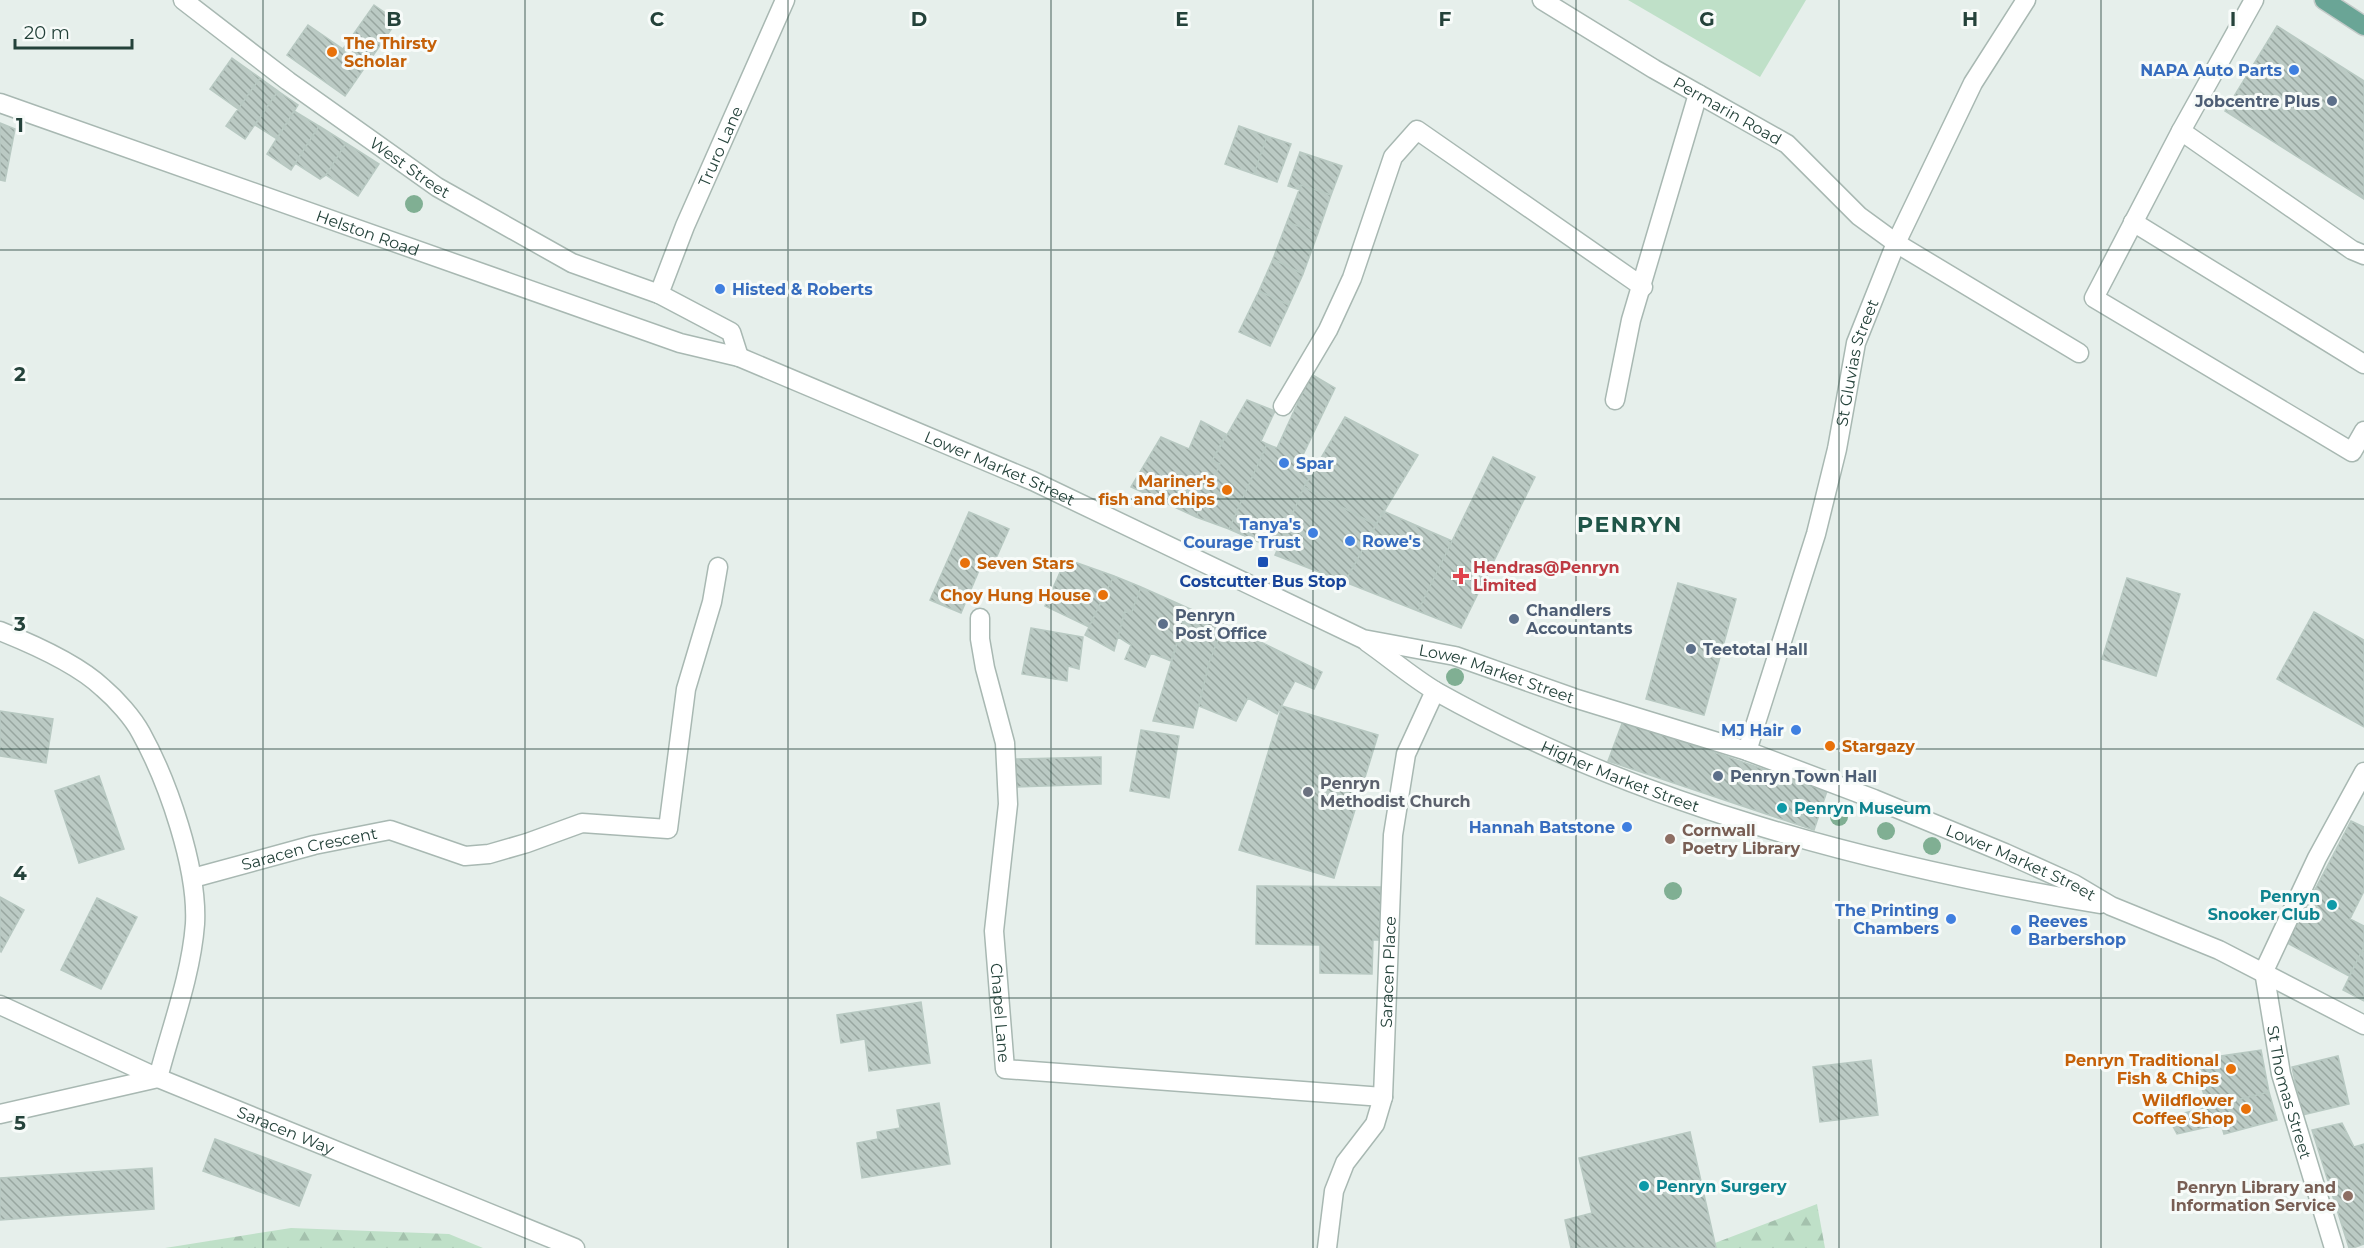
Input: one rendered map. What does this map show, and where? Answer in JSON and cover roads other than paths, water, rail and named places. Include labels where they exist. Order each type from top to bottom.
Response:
[{"type":"main road","points":[[2324,0],[2335,10],[2364,26]]},
{"type":"street","name":"West Street","points":[[183,0],[288,81],[437,187],[572,263],[659,294],[731,332],[738,357]]},
{"type":"street","name":"Truro Lane","points":[[659,294],[685,226],[785,0]]},
{"type":"street","name":"Permarin Road","points":[[1542,0],[1698,94],[1787,144],[1858,216],[1896,243],[2079,353]]},
{"type":"street","name":"St Gluvias Street","points":[[1747,751],[1816,534],[1837,449],[1856,343],[1896,243],[1973,83],[2026,0]]},
{"type":"street","points":[[2254,0],[2181,131],[2094,298],[2352,452],[2364,431]]},
{"type":"street","points":[[1615,400],[1631,320],[1643,287],[1698,94]]},
{"type":"street","name":"Helston Road","points":[[0,104],[680,343],[738,357]]},
{"type":"street","points":[[1283,406],[1328,330],[1347,288],[1394,157],[1417,130],[1643,287]]},
{"type":"street","points":[[2181,131],[2352,250],[2364,255]]},
{"type":"street","points":[[2133,222],[2364,364]]},
{"type":"street","name":"Lower Market Street","points":[[738,357],[1034,481],[1363,639],[1455,656],[1574,698],[1747,751],[2005,853],[2074,884],[2110,906],[2264,971],[2364,1024]]},
{"type":"street","name":"Saracen Crescent","points":[[193,878],[314,844],[390,830],[465,856],[489,854],[582,823],[668,829],[686,689],[712,602],[718,567]]},
{"type":"street","name":"Chapel Lane","points":[[980,618],[980,639],[1005,743],[1008,804],[994,931],[1005,1069],[1383,1097]]},
{"type":"street","points":[[0,631],[39,647],[102,687],[141,731],[169,796],[193,878],[195,924],[184,979],[158,1078],[0,1114]]},
{"type":"street","name":"Higher Market Street","points":[[1363,639],[1435,691],[1602,771],[1696,806],[1806,841],[1998,887],[2110,906]]},
{"type":"street","name":"Saracen Place","points":[[1327,1248],[1334,1191],[1345,1163],[1375,1125],[1383,1097],[1393,836],[1406,754],[1435,691]]},
{"type":"street","points":[[2264,971],[2364,772]]},
{"type":"street","name":"St Thomas Street","points":[[2264,971],[2281,1074],[2334,1248]]},
{"type":"street","name":"Saracen Way","points":[[0,1005],[158,1078],[575,1248]]},
{"type":"place","name":"The Thirsty Scholar","points":[[332,52]]},
{"type":"place","name":"NAPA Auto Parts","points":[[2294,70]]},
{"type":"place","name":"Jobcentre Plus","points":[[2332,101]]},
{"type":"place","name":"Histed & Roberts","points":[[720,289]]},
{"type":"place","name":"Spar","points":[[1284,463]]},
{"type":"place","name":"Mariner's fish and chips","points":[[1227,490]]},
{"type":"place","name":"Tanya's Courage Trust","points":[[1313,533]]},
{"type":"place","name":"Rowe's","points":[[1350,541]]},
{"type":"place","name":"Costcutter Bus Stop","points":[[1263,562]]},
{"type":"place","name":"Seven Stars","points":[[965,563]]},
{"type":"place","name":"Hendras@Penryn Limited","points":[[1461,576]]},
{"type":"place","name":"Choy Hung House","points":[[1103,595]]},
{"type":"place","name":"Chandlers Accountants","points":[[1514,619]]},
{"type":"place","name":"Penryn Post Office","points":[[1163,624]]},
{"type":"place","name":"Teetotal Hall","points":[[1691,649]]},
{"type":"place","name":"MJ Hair","points":[[1796,730]]},
{"type":"place","name":"Stargazy","points":[[1830,746]]},
{"type":"place","name":"Penryn Town Hall","points":[[1718,776]]},
{"type":"place","name":"Penryn Methodist Church","points":[[1308,792]]},
{"type":"place","name":"Penryn Museum","points":[[1782,808]]},
{"type":"place","name":"Hannah Batstone","points":[[1627,827]]},
{"type":"place","name":"Cornwall Poetry Library","points":[[1670,839]]},
{"type":"place","name":"Penryn Snooker Club","points":[[2332,905]]},
{"type":"place","name":"The Printing Chambers","points":[[1951,919]]},
{"type":"place","name":"Reeves Barbershop","points":[[2016,930]]},
{"type":"place","name":"Penryn Traditional Fish & Chips","points":[[2231,1069]]},
{"type":"place","name":"Wildflower Coffee Shop","points":[[2246,1109]]},
{"type":"place","name":"Penryn Surgery","points":[[1644,1186]]},
{"type":"place","name":"Penryn Library and Information Service","points":[[2348,1196]]},
{"type":"district","name":"PENRYN","points":[[1630,524]]}]
